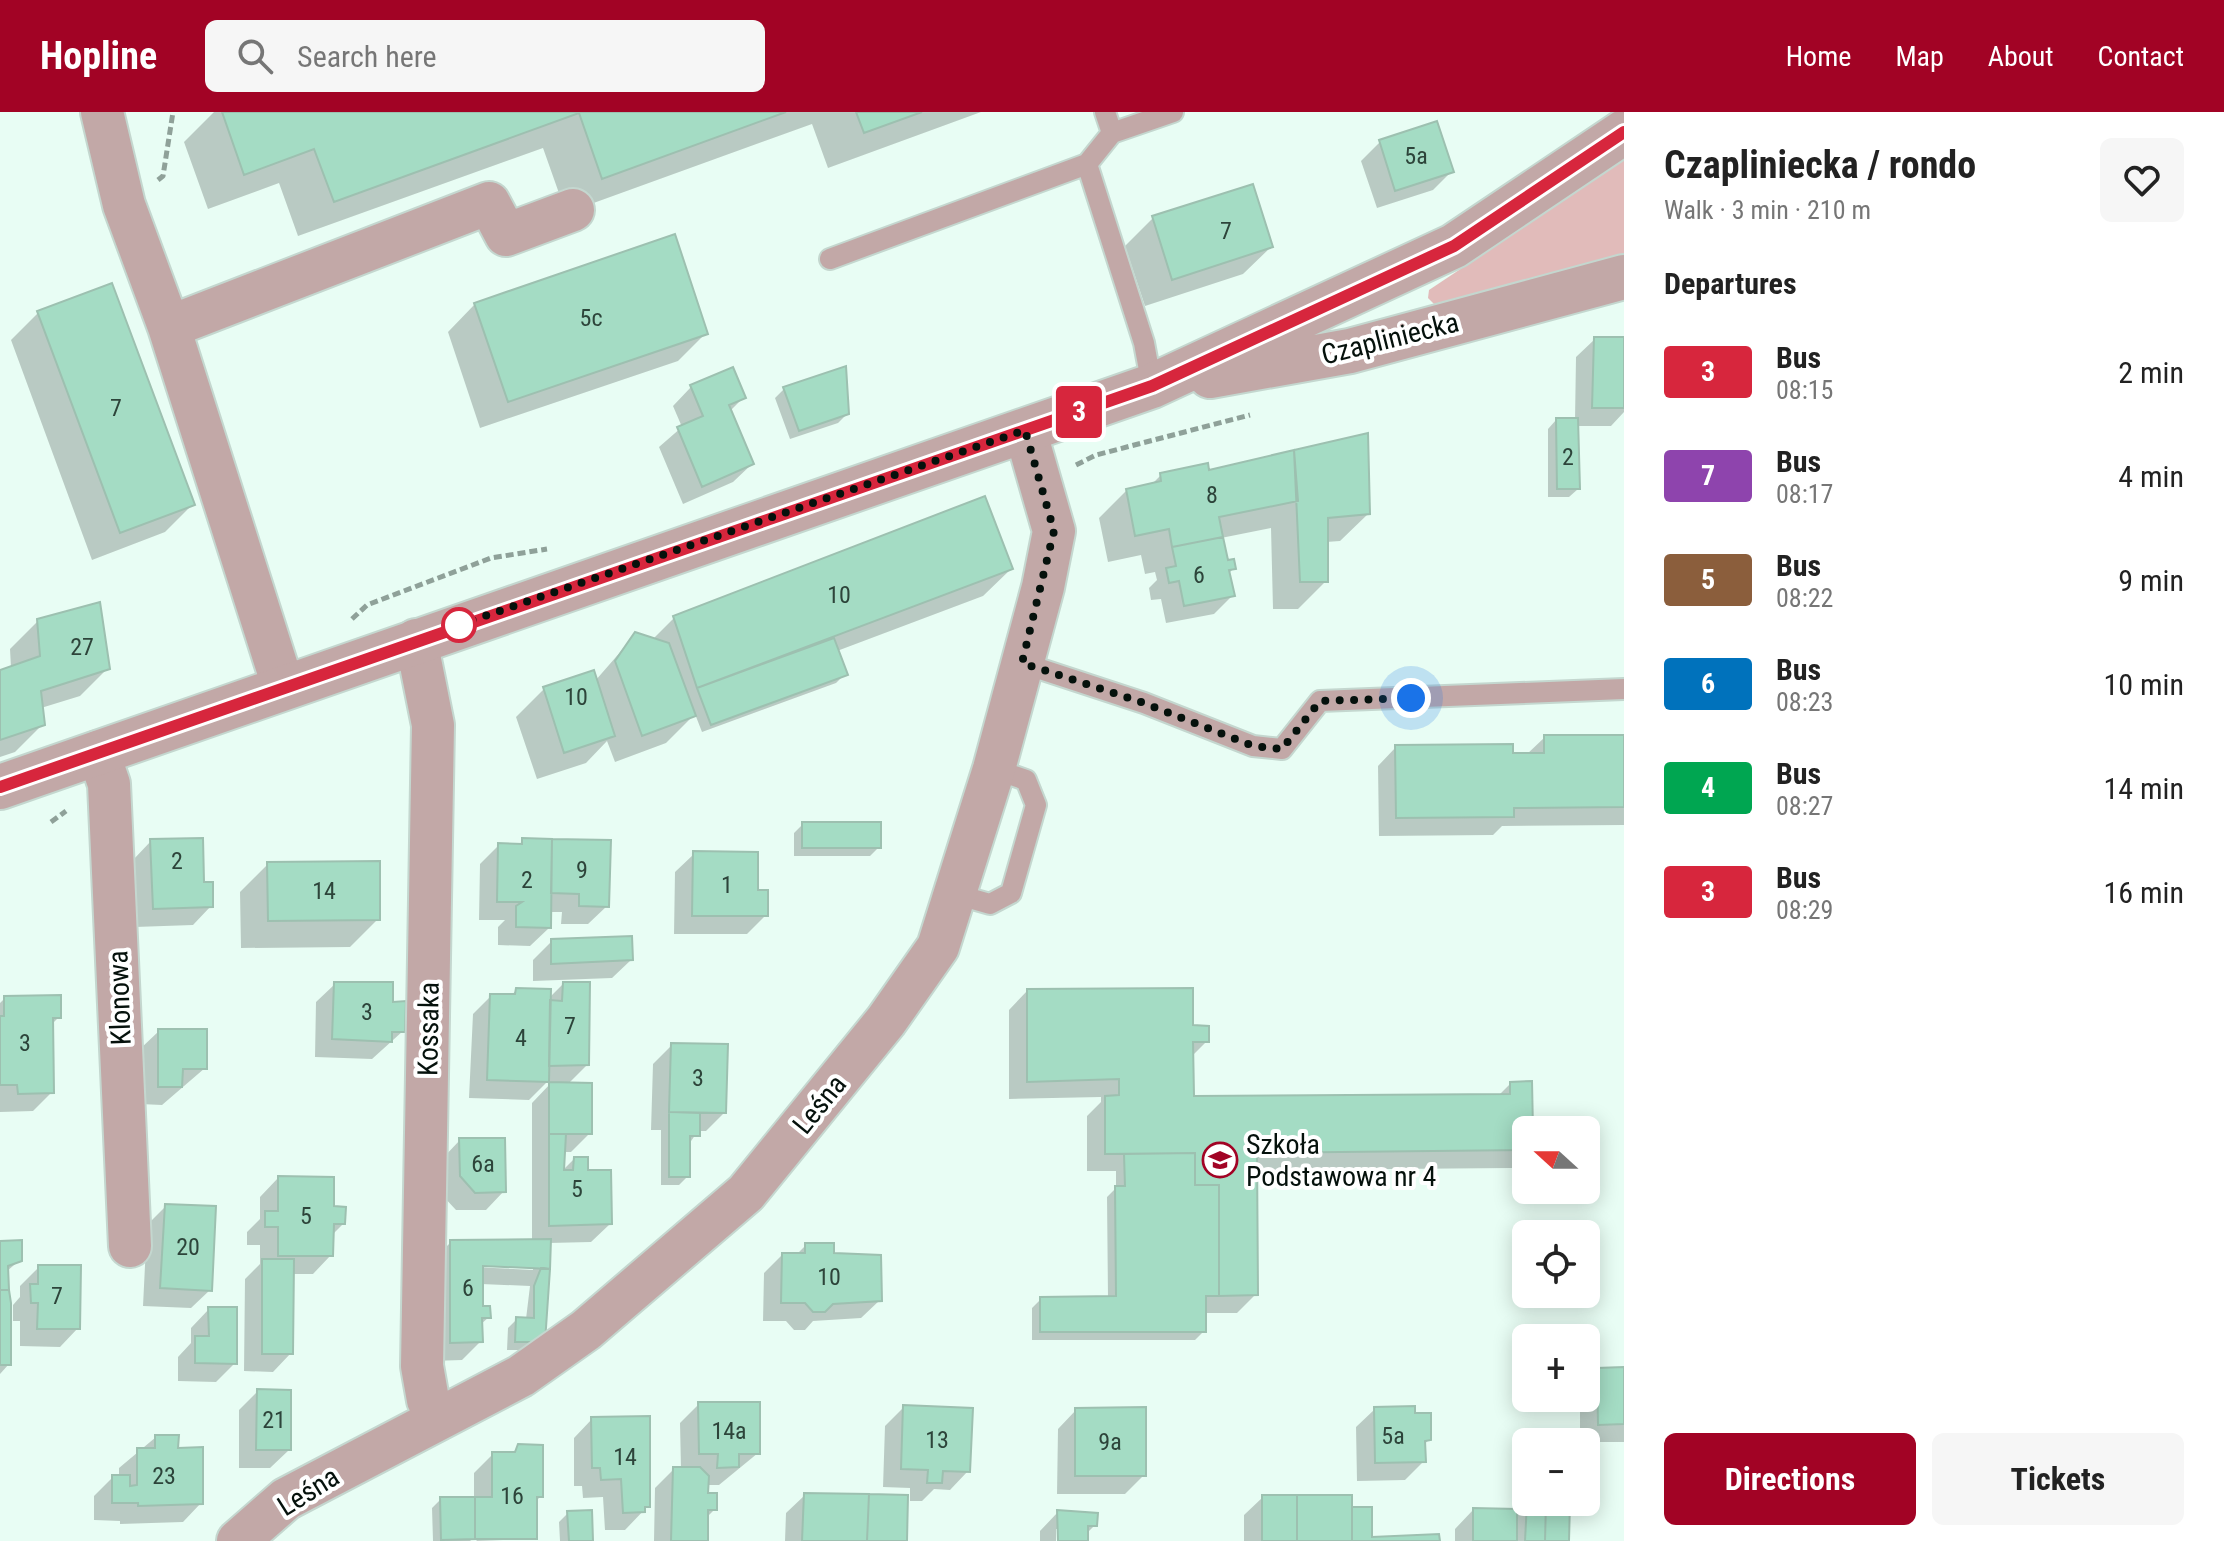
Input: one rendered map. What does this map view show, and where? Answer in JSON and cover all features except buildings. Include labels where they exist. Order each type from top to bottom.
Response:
[{"type":"street","points":[[102,112],[124,205],[169,327],[283,686]]},
{"type":"street","name":"Czapliniecka","points":[[0,787],[1152,386],[1454,246],[1624,132]]},
{"type":"street","points":[[169,327],[489,203],[506,235],[573,210]]},
{"type":"street","name":"Czapliniecka","points":[[1152,386],[1350,351],[1624,277]]},
{"type":"street","name":"Leśna","points":[[238,1541],[286,1499],[437,1417],[521,1376],[586,1330],[746,1193],[886,1021],[938,947],[994,769],[1054,531],[1025,430]]},
{"type":"street","name":"Kossaka","points":[[416,640],[433,725],[422,1366],[428,1400],[437,1417]]},
{"type":"street","name":"Klonowa","points":[[98,752],[109,784],[130,1246]]},
{"type":"lane","points":[[1105,112],[1112,133]]},
{"type":"lane","points":[[830,259],[1087,164],[1112,133],[1173,112]]},
{"type":"lane","points":[[1087,164],[1144,343],[1152,386]]},
{"type":"lane","points":[[1022,663],[1144,703],[1253,746],[1282,749],[1320,701],[1624,689]]},
{"type":"path","points":[[344,625],[367,605],[491,558],[552,548]]},
{"type":"shaded area","points":[[1624,160],[1624,257],[1434,304],[1428,298],[1429,290]]},
{"type":"bus line","name":"3","points":[[0,787],[952,453],[1152,386],[1454,246],[1624,132]]},
{"type":"place","name":"Szkoła Podstawowa nr 4","points":[[1220,1160]]},
{"type":"route","points":[[459,625],[1025,430],[1054,531],[1043,587],[1022,663],[1144,703],[1253,746],[1282,749],[1320,701],[1411,698]]}]
